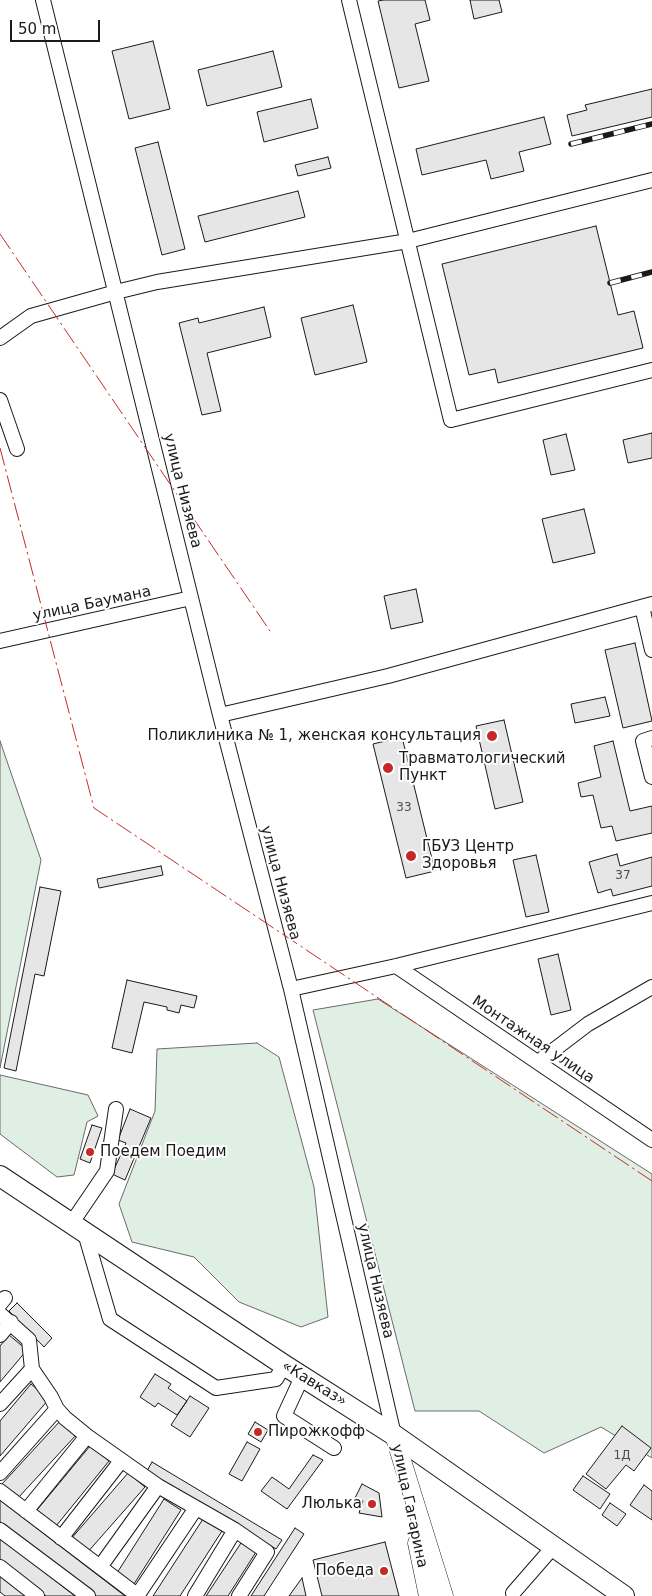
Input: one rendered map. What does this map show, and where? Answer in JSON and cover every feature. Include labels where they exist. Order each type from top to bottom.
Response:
[{"type":"highway","name":"«Кавказ»","points":[[0,1176],[302,1377],[394,1435],[624,1596]]},
{"type":"main road","name":"улица Гагарина","points":[[394,1435],[428,1596]]},
{"type":"main road","name":"улица Гагарина","points":[[394,1435],[444,1596]]},
{"type":"street","name":"улица Низяева","points":[[43,0],[220,715],[290,989],[394,1435]]},
{"type":"street","points":[[349,0],[450,420],[652,370]]},
{"type":"street","points":[[0,338],[31,316],[157,282],[408,241],[652,180]]},
{"type":"street","points":[[0,400],[17,449]]},
{"type":"street","name":"улица Баумана","points":[[0,641],[191,598]]},
{"type":"street","points":[[220,715],[388,676],[647,605],[652,650]]},
{"type":"street","points":[[652,738],[643,741],[652,777]]},
{"type":"street","points":[[290,989],[396,966],[652,903]]},
{"type":"street","name":"Монтажная улица","points":[[396,966],[652,1140]]},
{"type":"street","points":[[538,1062],[588,1024],[652,987]]},
{"type":"street","points":[[116,1109],[108,1171],[78,1228],[110,1319],[216,1388],[276,1379],[284,1365]]},
{"type":"street","points":[[0,1335],[5,1318],[29,1340],[32,1369],[57,1409],[87,1436],[158,1486],[235,1530],[267,1552],[240,1596]]},
{"type":"street","points":[[0,1404],[32,1369]]},
{"type":"street","points":[[302,1377],[284,1416],[334,1448]]},
{"type":"street","points":[[0,1473],[57,1409]]},
{"type":"street","points":[[26,1510],[87,1436]]},
{"type":"street","points":[[62,1538],[121,1460]]},
{"type":"street","points":[[100,1567],[158,1486]]},
{"type":"street","points":[[0,1491],[137,1596],[196,1508]]},
{"type":"street","points":[[0,1530],[88,1596]]},
{"type":"street","points":[[195,1596],[235,1530]]},
{"type":"street","points":[[513,1595],[554,1546]]},
{"type":"street","points":[[0,1567],[37,1596]]},
{"type":"green space","points":[[0,741],[41,860],[0,1068]]},
{"type":"green space","points":[[378,999],[652,1174],[652,1458],[601,1427],[544,1453],[479,1411],[415,1411],[313,1010]]},
{"type":"green space","points":[[257,1043],[279,1057],[314,1187],[328,1317],[301,1327],[239,1302],[194,1257],[132,1242],[119,1204],[155,1111],[157,1049]]},
{"type":"green space","points":[[0,1075],[88,1095],[98,1116],[87,1122],[74,1175],[57,1177],[0,1134]]},
{"type":"building","points":[[425,0],[430,20],[415,24],[429,81],[399,88],[378,1]]},
{"type":"building","points":[[470,0],[499,0],[502,12],[474,19]]},
{"type":"building","points":[[153,41],[170,109],[129,119],[112,51]]},
{"type":"building","points":[[273,51],[282,87],[207,106],[198,70]]},
{"type":"building","points":[[652,89],[652,117],[572,136],[567,115],[587,110],[585,105]]},
{"type":"building","points":[[311,99],[318,128],[264,142],[257,112]]},
{"type":"building","points":[[544,117],[551,144],[519,152],[524,171],[491,179],[486,160],[422,175],[416,149]]},
{"type":"building","points":[[158,142],[185,249],[162,255],[135,148]]},
{"type":"building","points":[[328,157],[331,168],[298,176],[295,165]]},
{"type":"building","points":[[298,191],[305,217],[205,242],[198,216]]},
{"type":"building","points":[[596,226],[618,315],[634,311],[643,348],[498,383],[495,369],[469,375],[442,264]]},
{"type":"building","points":[[353,305],[367,362],[315,375],[301,318]]},
{"type":"building","points":[[264,307],[271,337],[207,353],[221,411],[202,415],[179,323],[198,318],[199,323]]},
{"type":"building","points":[[652,433],[652,458],[628,463],[623,440]]},
{"type":"building","points":[[566,434],[575,470],[551,475],[543,440]]},
{"type":"building","points":[[584,509],[595,553],[553,563],[542,519]]},
{"type":"building","points":[[416,589],[423,622],[391,629],[384,596]]},
{"type":"building","points":[[635,643],[652,721],[623,728],[605,650]]},
{"type":"building","points":[[605,697],[610,716],[575,723],[571,704]]},
{"type":"building","points":[[504,720],[523,802],[495,809],[476,726]]},
{"type":"building","points":[[402,737],[435,871],[406,878],[373,744]]},
{"type":"building","points":[[613,741],[630,811],[652,806],[652,833],[616,841],[612,826],[601,828],[593,795],[581,797],[578,783],[601,777],[594,746]]},
{"type":"building","points":[[617,854],[620,866],[652,857],[652,886],[613,896],[611,889],[598,893],[589,862]]},
{"type":"building","points":[[536,855],[549,912],[526,917],[513,860]]},
{"type":"building","points":[[161,866],[163,875],[99,888],[97,879]]},
{"type":"building","points":[[40,887],[61,891],[44,976],[35,974],[16,1071],[4,1068]]},
{"type":"building","points":[[558,954],[571,1010],[551,1015],[538,959]]},
{"type":"building","points":[[127,980],[197,996],[194,1008],[181,1005],[179,1013],[167,1010],[167,1007],[144,1002],[132,1053],[112,1048]]},
{"type":"building","points":[[130,1109],[151,1118],[125,1180],[112,1174],[126,1143],[118,1140]]},
{"type":"building","points":[[92,1125],[102,1128],[90,1163],[80,1159]]},
{"type":"building","points":[[17,1303],[52,1338],[44,1347],[9,1311]]},
{"type":"building","points":[[9,1335],[27,1350],[0,1382],[0,1346]]},
{"type":"building","points":[[155,1374],[171,1384],[168,1388],[187,1401],[177,1415],[158,1403],[155,1407],[140,1397]]},
{"type":"building","points":[[31,1384],[49,1399],[0,1456],[0,1421]]},
{"type":"building","points":[[190,1396],[209,1408],[190,1437],[171,1425]]},
{"type":"building","points":[[61,1420],[77,1434],[18,1498],[2,1484]]},
{"type":"building","name":"Пирожкофф","points":[[255,1422],[268,1430],[261,1442],[248,1434]]},
{"type":"building","points":[[622,1426],[651,1448],[634,1471],[626,1465],[606,1489],[586,1474]]},
{"type":"building","points":[[247,1442],[260,1449],[242,1481],[229,1474]]},
{"type":"building","points":[[90,1446],[109,1461],[56,1526],[37,1510]]},
{"type":"building","points":[[313,1455],[323,1460],[287,1509],[261,1491],[272,1477],[289,1489]]},
{"type":"building","points":[[152,1462],[282,1540],[276,1549],[147,1471]]},
{"type":"building","points":[[128,1473],[145,1487],[86,1554],[70,1540]]},
{"type":"building","points":[[583,1476],[610,1494],[600,1509],[573,1490]]},
{"type":"building","points":[[362,1484],[379,1493],[382,1517],[359,1513],[363,1501],[355,1498]]},
{"type":"building","points":[[644,1485],[652,1491],[652,1520],[630,1505]]},
{"type":"building","points":[[164,1499],[181,1510],[134,1584],[117,1573]]},
{"type":"building","points":[[0,1500],[125,1596],[96,1596],[0,1522]]},
{"type":"building","points":[[610,1503],[626,1514],[617,1526],[602,1515]]},
{"type":"building","points":[[203,1519],[222,1531],[180,1596],[153,1596]]},
{"type":"building","points":[[295,1528],[304,1534],[264,1596],[251,1596]]},
{"type":"building","points":[[0,1538],[75,1596],[46,1596],[0,1561]]},
{"type":"building","points":[[385,1542],[399,1596],[322,1596],[313,1560]]},
{"type":"building","points":[[241,1543],[256,1552],[228,1596],[206,1596]]},
{"type":"building","points":[[0,1576],[26,1596],[5,1596],[0,1592]]},
{"type":"building","points":[[302,1578],[306,1596],[289,1596]]},
{"type":"railway","points":[[571,144],[652,124]]},
{"type":"railway","points":[[610,283],[652,272]]},
{"type":"power","points":[[0,234],[270,631]]},
{"type":"power","points":[[0,448],[94,808],[652,1181]]},
{"type":"place","name":"Поликлиника № 1, женская консультация","points":[[492,736]]},
{"type":"place","name":"Травматологический Пункт","points":[[388,768]]},
{"type":"place","name":"ГБУЗ Центр Здоровья","points":[[411,856]]},
{"type":"place","name":"Поедем Поедим","points":[[90,1152]]},
{"type":"place","name":"Пирожкофф","points":[[258,1432]]},
{"type":"place","name":"Люлька","points":[[372,1504]]},
{"type":"place","name":"Победа","points":[[384,1571]]}]
